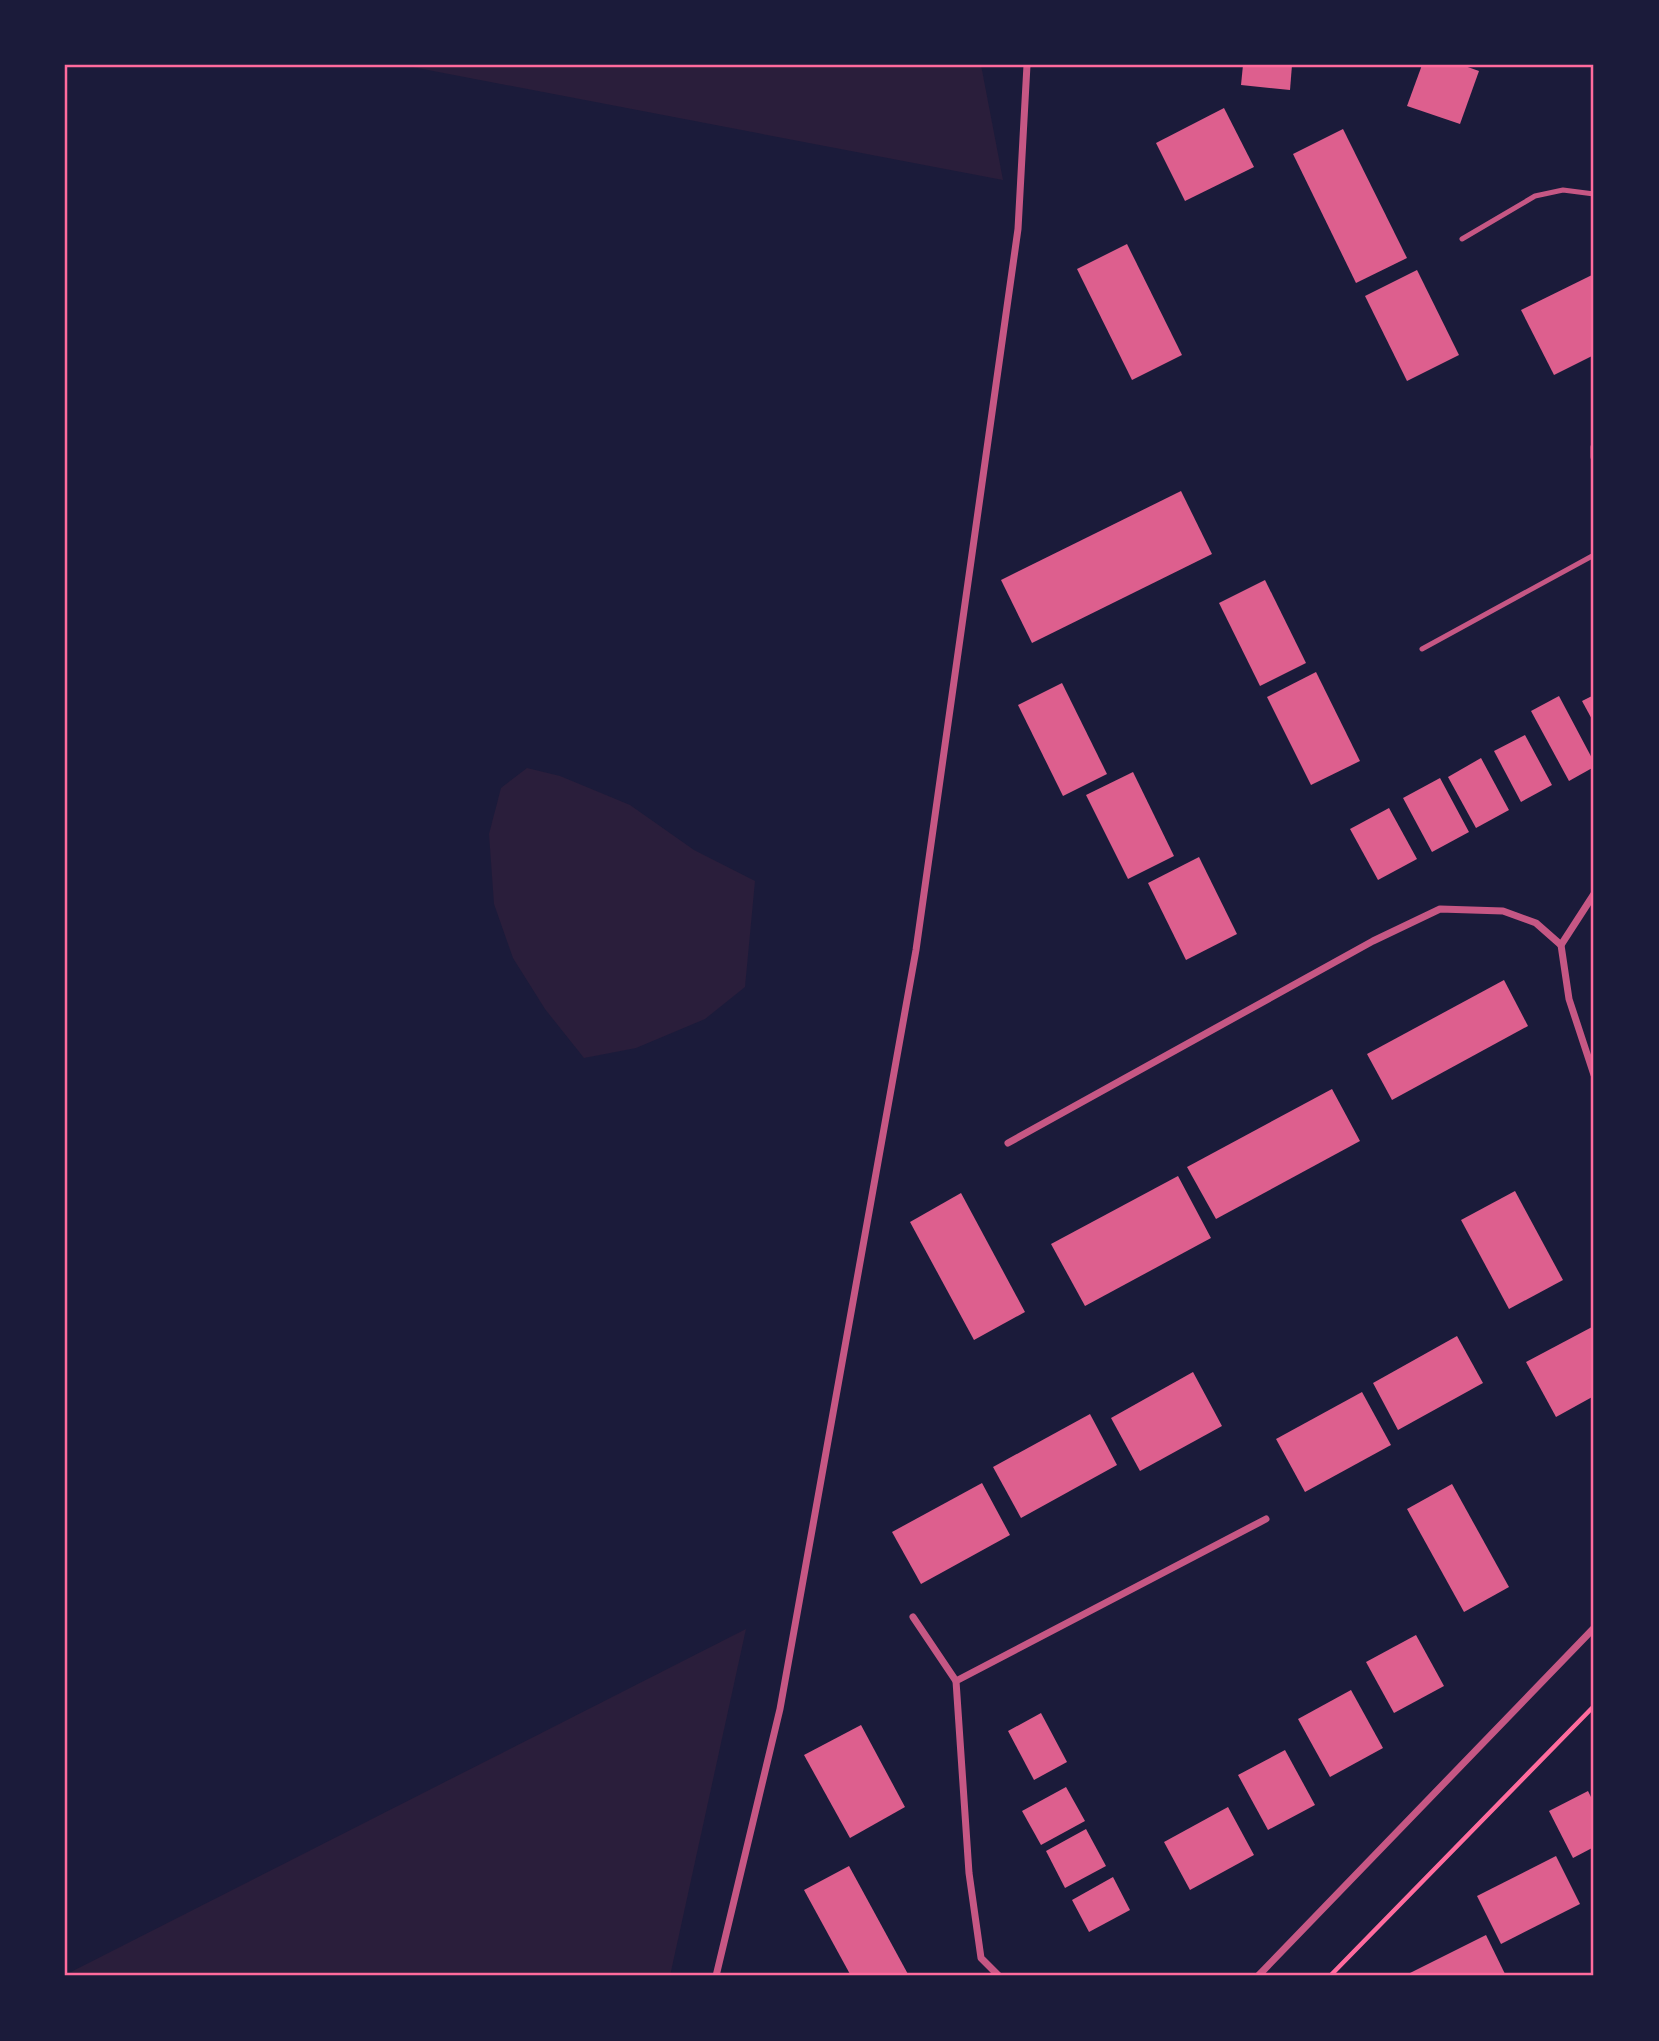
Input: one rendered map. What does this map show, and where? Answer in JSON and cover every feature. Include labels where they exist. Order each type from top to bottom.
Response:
[{"type":"street","points":[[716,1976],[780,1709],[916,950],[1018,229],[1027,65]]},
{"type":"street","points":[[1594,447],[1594,457]]},
{"type":"street","points":[[1561,944],[1594,894]]},
{"type":"street","points":[[1008,1143],[1373,941],[1440,909],[1503,911],[1536,923],[1561,944],[1569,999],[1594,1075]]},
{"type":"street","points":[[956,1681],[1266,1519]]},
{"type":"street","points":[[913,1618],[956,1681],[969,1873],[981,1958],[999,1976]]},
{"type":"street","points":[[1258,1976],[1594,1628]]},
{"type":"lane","points":[[1462,239],[1535,196],[1563,190],[1594,194]]},
{"type":"lane","points":[[1422,649],[1594,555]]},
{"type":"path","points":[[1330,1976],[1594,1706]]},
{"type":"shaded area","points":[[402,65],[981,65],[1003,180]]},
{"type":"shaded area","points":[[527,768],[560,776],[630,805],[694,850],[755,881],[745,987],[705,1019],[636,1048],[584,1058],[545,1009],[513,958],[494,904],[489,834],[501,788]]},
{"type":"shaded area","points":[[746,1629],[670,1976],[65,1976],[65,1975]]},
{"type":"building","points":[[1243,65],[1292,65],[1290,90],[1241,85]]},
{"type":"building","points":[[1422,65],[1462,65],[1479,71],[1460,124],[1407,106]]},
{"type":"building","points":[[1224,108],[1254,167],[1185,201],[1156,143]]},
{"type":"building","points":[[1343,129],[1407,258],[1356,283],[1293,154]]},
{"type":"building","points":[[1127,244],[1182,355],[1132,380],[1077,269]]},
{"type":"building","points":[[1417,270],[1459,355],[1407,381],[1365,296]]},
{"type":"building","points":[[1594,274],[1594,355],[1554,375],[1521,310]]},
{"type":"building","points":[[1181,491],[1212,554],[1032,643],[1001,580]]},
{"type":"building","points":[[1265,580],[1306,663],[1260,686],[1219,603]]},
{"type":"building","points":[[1316,672],[1360,761],[1311,785],[1267,697]]},
{"type":"building","points":[[1062,683],[1107,774],[1063,796],[1018,705]]},
{"type":"building","points":[[1594,695],[1594,723],[1582,701]]},
{"type":"building","points":[[1559,696],[1594,762],[1594,767],[1569,781],[1531,711]]},
{"type":"building","points":[[1525,735],[1552,785],[1521,802],[1494,751]]},
{"type":"building","points":[[1481,758],[1509,810],[1476,828],[1448,777]]},
{"type":"building","points":[[1133,772],[1174,856],[1128,879],[1086,795]]},
{"type":"building","points":[[1440,778],[1469,832],[1432,852],[1403,798]]},
{"type":"building","points":[[1389,808],[1417,859],[1378,880],[1350,829]]},
{"type":"building","points":[[1199,857],[1237,934],[1186,960],[1148,883]]},
{"type":"building","points":[[1504,980],[1528,1026],[1392,1100],[1367,1054]]},
{"type":"building","points":[[1332,1089],[1360,1141],[1216,1219],[1187,1167]]},
{"type":"building","points":[[1178,1176],[1211,1238],[1085,1306],[1051,1244]]},
{"type":"building","points":[[1515,1191],[1563,1280],[1509,1309],[1461,1220]]},
{"type":"building","points":[[961,1193],[1025,1312],[974,1340],[910,1222]]},
{"type":"building","points":[[1592,1327],[1594,1396],[1556,1417],[1526,1362]]},
{"type":"building","points":[[1457,1336],[1483,1383],[1398,1430],[1373,1383]]},
{"type":"building","points":[[1193,1372],[1222,1426],[1140,1471],[1111,1418]]},
{"type":"building","points":[[1362,1392],[1391,1445],[1305,1492],[1276,1439]]},
{"type":"building","points":[[1090,1414],[1117,1465],[1021,1518],[993,1467]]},
{"type":"building","points":[[982,1483],[1010,1535],[921,1584],[892,1532]]},
{"type":"building","points":[[1452,1484],[1509,1587],[1464,1612],[1407,1509]]},
{"type":"building","points":[[1416,1635],[1444,1686],[1394,1713],[1366,1662]]},
{"type":"building","points":[[1351,1690],[1383,1748],[1330,1777],[1298,1719]]},
{"type":"building","points":[[1041,1713],[1067,1762],[1034,1780],[1008,1731]]},
{"type":"building","points":[[861,1725],[905,1807],[850,1838],[804,1755]]},
{"type":"building","points":[[1285,1750],[1315,1805],[1268,1830],[1238,1775]]},
{"type":"building","points":[[1066,1787],[1085,1821],[1041,1845],[1022,1811]]},
{"type":"building","points":[[1588,1791],[1594,1803],[1594,1847],[1573,1858],[1549,1811]]},
{"type":"building","points":[[1228,1807],[1254,1855],[1190,1890],[1164,1842]]},
{"type":"building","points":[[1086,1829],[1106,1866],[1065,1888],[1046,1851]]},
{"type":"building","points":[[1556,1856],[1580,1904],[1501,1944],[1477,1896]]},
{"type":"building","points":[[849,1866],[909,1976],[851,1976],[804,1890]]},
{"type":"building","points":[[1113,1877],[1130,1910],[1089,1932],[1072,1900]]},
{"type":"building","points":[[1486,1935],[1506,1976],[1404,1976]]}]
